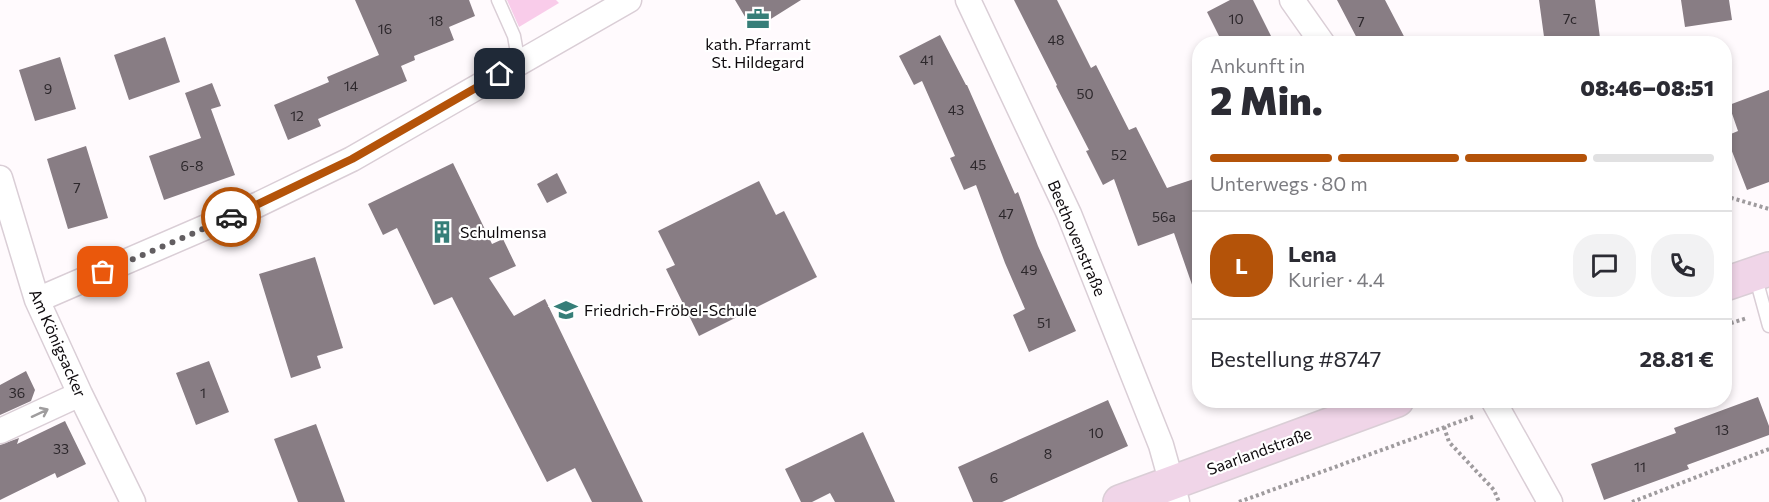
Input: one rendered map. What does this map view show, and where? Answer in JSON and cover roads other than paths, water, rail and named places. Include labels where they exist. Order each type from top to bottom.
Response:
[{"type":"street","points":[[37,300],[257,206],[352,159],[629,0]]},
{"type":"street","name":"Beethovenstraße","points":[[968,0],[1069,214],[1161,445],[1174,492]]},
{"type":"street","points":[[1292,0],[1317,36]]},
{"type":"street","name":"Am Königsacker","points":[[0,178],[37,300],[133,502]]},
{"type":"street","points":[[0,431],[80,394]]},
{"type":"street","name":"Saarlandstraße","points":[[1120,502],[1174,492],[1378,408]]},
{"type":"street","points":[[1496,408],[1550,502]]},
{"type":"lane","points":[[498,0],[514,36],[519,64]]},
{"type":"lane","points":[[1749,276],[1769,326]]},
{"type":"place","name":"kath. Pfarramt St. Hildegard","points":[[758,19]]},
{"type":"place","name":"Schulmensa","points":[[442,232]]},
{"type":"place","name":"Friedrich-Fröbel-Schule","points":[[566,310]]}]
